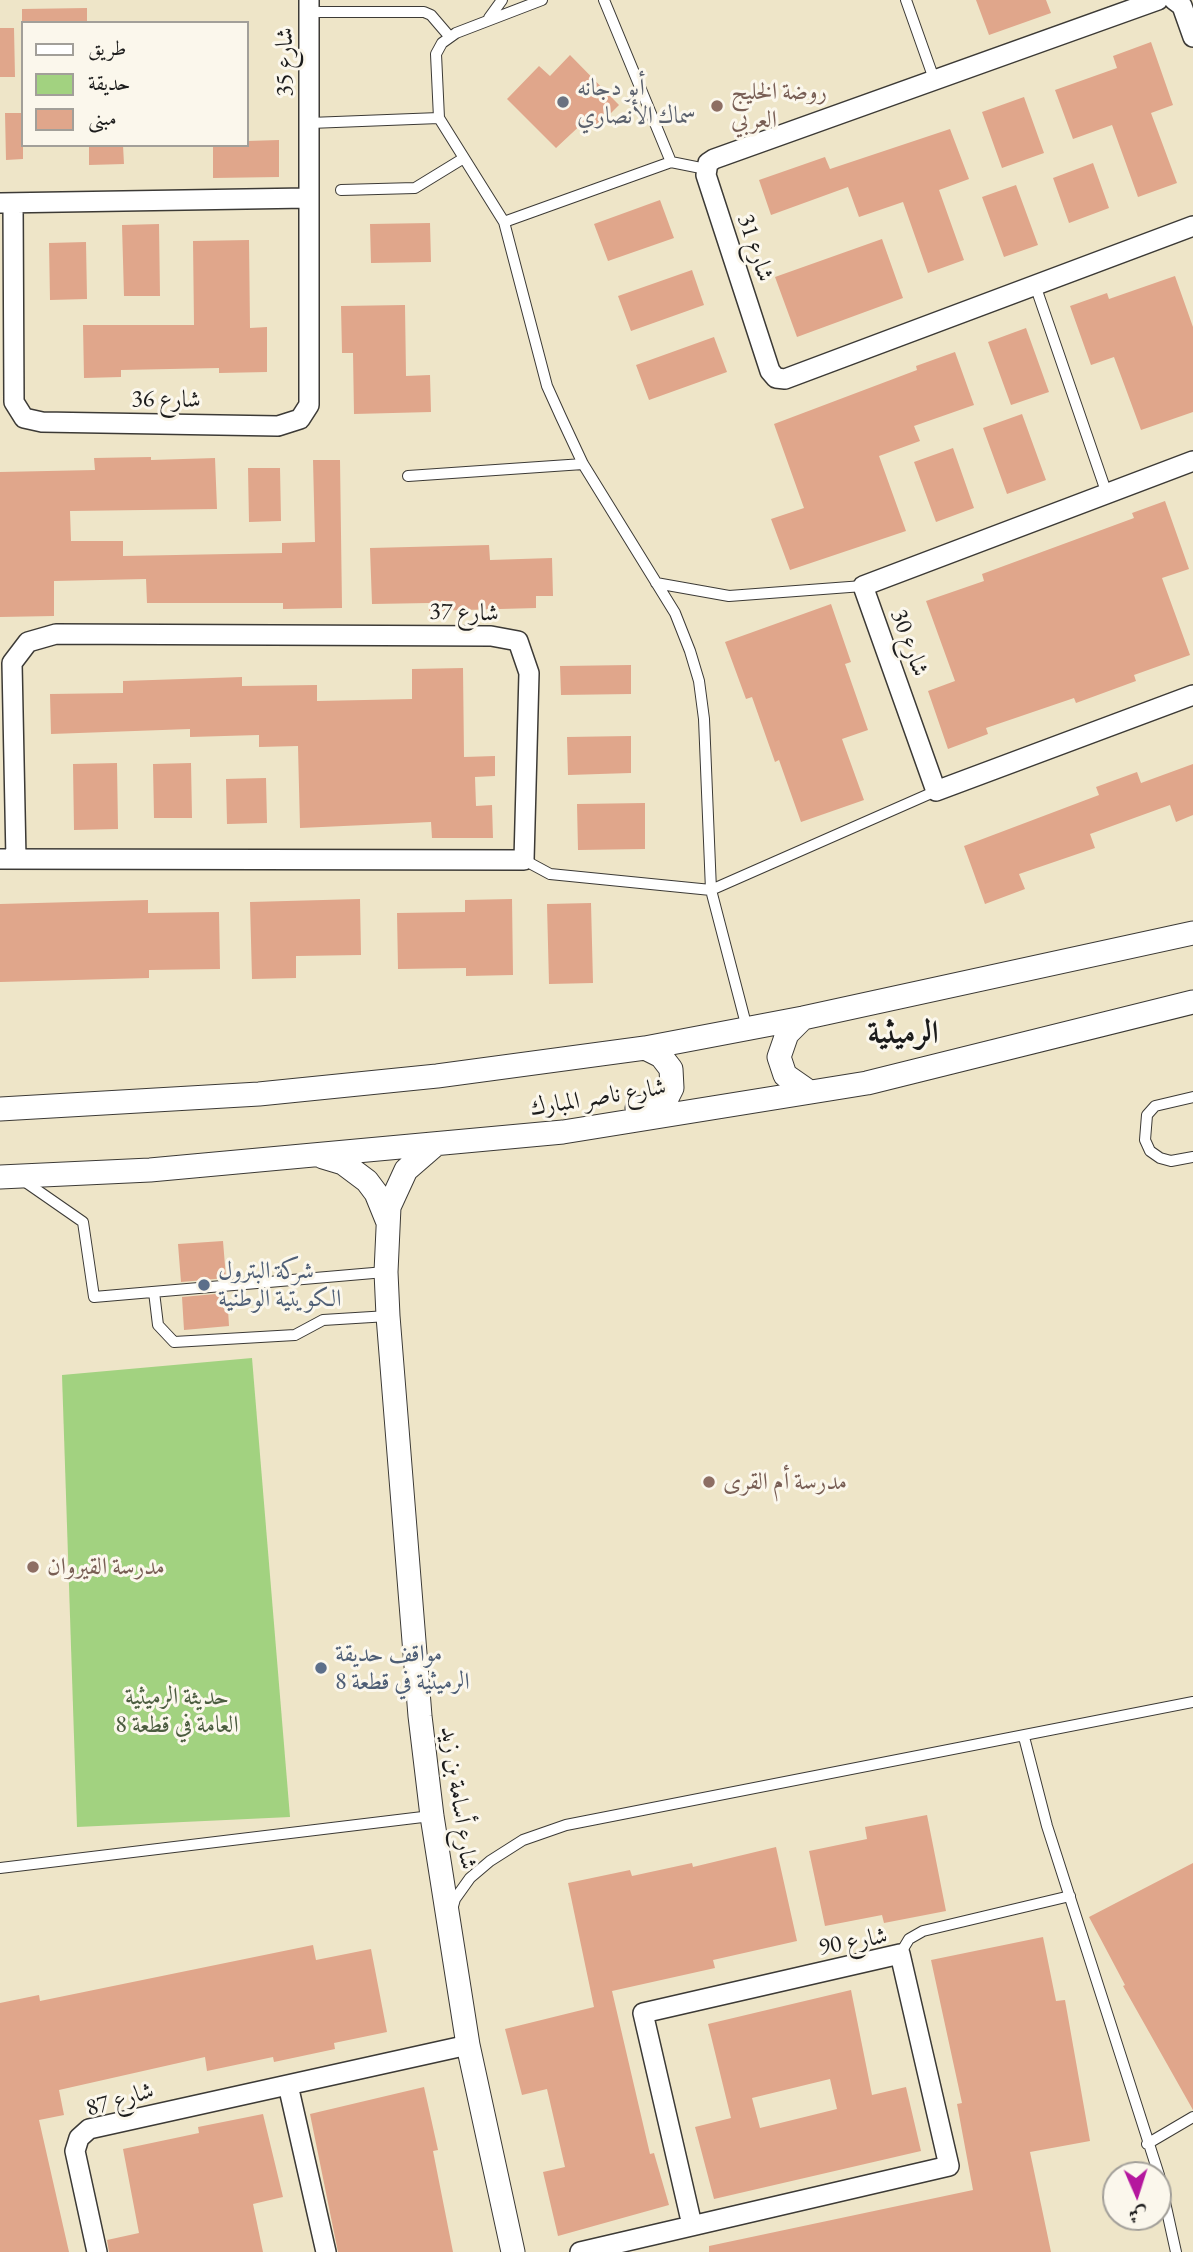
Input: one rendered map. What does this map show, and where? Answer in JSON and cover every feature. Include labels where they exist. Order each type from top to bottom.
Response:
[{"type":"street","points":[[706,169],[714,159],[1158,0]]},
{"type":"street","points":[[1174,0],[1182,6],[1193,37]]},
{"type":"street","name":"شارع 35","points":[[309,6],[310,123]]},
{"type":"street","name":"شارع 36","points":[[307,198],[6,203],[14,402],[24,418],[42,422],[278,426],[300,419],[309,405],[307,198],[310,123]]},
{"type":"street","name":"شارع 31","points":[[706,169],[770,371],[776,378],[785,379],[1193,226]]},
{"type":"street","name":"شارع 30","points":[[936,791],[863,586],[1193,461]]},
{"type":"street","name":"شارع 37","points":[[56,634],[491,636],[518,641],[529,673],[524,860],[8,859],[12,663],[28,642],[56,634]]},
{"type":"street","points":[[936,791],[1193,695]]},
{"type":"street","name":"شارع ناصر المبارك","points":[[0,1109],[259,1094],[437,1076],[645,1048],[803,1018],[1193,933]]},
{"type":"street","name":"شارع ناصر المبارك","points":[[9,1177],[150,1170],[563,1132],[867,1083],[1193,1002]]},
{"type":"street","points":[[803,1018],[787,1034],[779,1057],[785,1075],[807,1091]]},
{"type":"street","points":[[563,1132],[578,1118],[654,1105],[667,1098],[672,1087],[671,1069],[661,1056],[645,1048]]},
{"type":"street","name":"شارع أسامة بن زيد","points":[[436,1144],[414,1160],[398,1182],[387,1220],[388,1316],[416,1663],[432,1816],[468,2045],[513,2252]]},
{"type":"street","name":"شارع أسامة بن زيد","points":[[315,1155],[329,1158],[356,1171],[376,1193],[387,1220]]},
{"type":"street","name":"شارع 90","points":[[580,2252],[950,2166],[900,1954],[643,2012],[692,2225]]},
{"type":"street","name":"شارع 87","points":[[97,2252],[75,2151],[79,2138],[89,2129],[468,2045]]},
{"type":"street","points":[[288,2085],[326,2252]]},
{"type":"lane","points":[[486,20],[502,0]]},
{"type":"lane","points":[[542,0],[449,36],[436,54],[439,118],[504,222],[547,386],[583,464],[675,613],[690,651],[702,700],[711,890],[747,1028]]},
{"type":"lane","points":[[604,0],[671,162]]},
{"type":"lane","points":[[906,0],[934,79]]},
{"type":"lane","points":[[309,6],[424,12],[431,15],[449,36]]},
{"type":"lane","points":[[310,123],[439,118]]},
{"type":"lane","points":[[341,190],[415,188],[464,158]]},
{"type":"lane","points":[[504,222],[671,162],[706,169]]},
{"type":"lane","points":[[1035,285],[1107,494]]},
{"type":"lane","points":[[408,476],[583,464]]},
{"type":"lane","points":[[656,583],[729,596],[863,586]]},
{"type":"lane","points":[[524,860],[550,874],[711,890],[936,791]]},
{"type":"lane","points":[[1193,1097],[1155,1106],[1147,1115],[1145,1140],[1150,1151],[1160,1158],[1171,1161],[1193,1157]]},
{"type":"lane","points":[[9,1177],[83,1222],[94,1297],[386,1272]]},
{"type":"lane","points":[[154,1292],[158,1325],[174,1342],[295,1335],[323,1320],[388,1316]]},
{"type":"lane","points":[[449,1921],[455,1899],[470,1878],[506,1850],[544,1832],[1193,1702]]},
{"type":"lane","points":[[1024,1737],[1047,1826],[1166,2203],[1176,2252]]},
{"type":"lane","points":[[0,1868],[432,1816]]},
{"type":"lane","points":[[900,1954],[909,1940],[923,1931],[1070,1896]]},
{"type":"lane","points":[[1147,2144],[1193,2117]]},
{"type":"green space","name":"حديثة الرميثية العامة في قطعة 8","points":[[252,1358],[290,1817],[77,1827],[62,1375]]},
{"type":"building","points":[[976,0],[1046,0],[1051,13],[989,35]]},
{"type":"building","points":[[87,8],[87,21],[22,21],[22,9]]},
{"type":"building","points":[[0,28],[14,28],[15,77],[0,77]]},
{"type":"building","points":[[1151,42],[1173,105],[1151,113],[1177,183],[1138,197],[1112,125],[1073,139],[1055,90],[1117,68],[1113,56]]},
{"type":"building","name":"أبو دجانه سماك الأنصاري","points":[[570,55],[619,105],[596,128],[587,119],[556,148],[507,99],[539,66],[550,76]]},
{"type":"building","points":[[1024,97],[1044,153],[1002,168],[982,112]]},
{"type":"building","points":[[5,113],[21,113],[23,159],[6,160]]},
{"type":"building","points":[[950,129],[969,179],[939,190],[964,260],[928,273],[903,202],[859,217],[848,187],[771,215],[759,180],[825,157],[830,169]]},
{"type":"building","points":[[279,140],[279,177],[213,178],[213,147],[248,147],[248,141]]},
{"type":"building","points":[[89,147],[123,147],[124,164],[89,165]]},
{"type":"building","points":[[1093,163],[1109,208],[1069,223],[1053,178]]},
{"type":"building","points":[[1016,185],[1038,245],[1004,257],[982,197]]},
{"type":"building","points":[[660,200],[674,238],[608,261],[594,224]]},
{"type":"building","points":[[430,223],[431,262],[371,263],[370,224]]},
{"type":"building","points":[[159,224],[160,296],[124,296],[122,225]]},
{"type":"building","points":[[882,239],[903,298],[797,337],[775,277]]},
{"type":"building","points":[[249,240],[250,328],[267,327],[267,372],[219,373],[219,368],[121,370],[121,377],[84,378],[83,325],[194,325],[193,241]]},
{"type":"building","points":[[86,242],[87,299],[50,300],[49,243]]},
{"type":"building","points":[[692,270],[704,305],[631,331],[618,296]]},
{"type":"building","points":[[1175,276],[1193,327],[1193,412],[1141,430],[1114,357],[1091,365],[1070,306],[1107,293],[1109,299]]},
{"type":"building","points":[[405,305],[406,376],[430,375],[431,412],[354,414],[353,353],[342,353],[341,306]]},
{"type":"building","points":[[1026,328],[1049,392],[1011,405],[988,342]]},
{"type":"building","points":[[714,337],[727,372],[649,400],[636,365]]},
{"type":"building","points":[[955,352],[974,405],[914,426],[920,441],[879,456],[906,531],[790,570],[771,519],[804,508],[774,424],[917,370],[916,366]]},
{"type":"building","points":[[1022,414],[1046,480],[1007,494],[983,428]]},
{"type":"building","points":[[953,448],[974,508],[936,522],[914,462]]},
{"type":"building","points":[[151,457],[151,460],[215,458],[217,509],[70,511],[71,541],[123,541],[123,556],[282,553],[282,543],[315,542],[313,460],[340,460],[342,608],[283,609],[283,603],[147,603],[146,579],[54,581],[54,616],[0,617],[0,472],[95,470],[94,458]]},
{"type":"building","points":[[248,468],[280,468],[281,521],[249,522]]},
{"type":"building","points":[[1165,501],[1189,569],[1162,578],[1190,655],[1134,675],[1136,681],[1076,703],[1074,698],[986,728],[988,734],[948,749],[928,691],[955,681],[926,601],[984,581],[982,574],[1134,518],[1132,513]]},
{"type":"building","points":[[489,545],[490,560],[552,558],[553,596],[536,596],[536,608],[429,611],[429,603],[372,604],[370,548]]},
{"type":"building","points":[[831,604],[851,662],[845,664],[868,730],[842,739],[864,800],[801,822],[779,760],[775,762],[752,697],[746,699],[725,642]]},
{"type":"building","points":[[631,665],[631,694],[561,695],[560,666]]},
{"type":"building","points":[[463,668],[464,757],[495,756],[495,776],[475,777],[476,806],[492,805],[493,838],[432,838],[431,822],[300,828],[298,746],[259,747],[259,735],[190,737],[190,729],[51,734],[50,694],[123,693],[123,681],[242,677],[242,686],[317,685],[317,701],[412,699],[412,669]]},
{"type":"building","points":[[631,736],[631,773],[568,775],[567,737]]},
{"type":"building","points":[[117,763],[118,829],[74,830],[73,764]]},
{"type":"building","points":[[191,763],[192,818],[154,818],[153,764]]},
{"type":"building","points":[[1193,764],[1193,815],[1176,822],[1170,805],[1090,834],[1095,848],[1019,874],[1025,889],[985,904],[964,846],[1099,795],[1096,787],[1137,772],[1141,783]]},
{"type":"building","points":[[266,778],[267,823],[227,824],[226,779]]},
{"type":"building","points":[[645,803],[645,849],[578,850],[577,804]]},
{"type":"building","points":[[360,899],[361,955],[296,956],[296,978],[252,979],[250,902]]},
{"type":"building","points":[[512,899],[513,975],[466,976],[466,968],[398,969],[397,913],[465,912],[465,900]]},
{"type":"building","points":[[148,900],[148,913],[219,912],[220,969],[149,970],[149,978],[0,982],[0,904]]},
{"type":"building","points":[[591,903],[593,983],[549,984],[547,904]]},
{"type":"building","points":[[223,1241],[226,1278],[181,1282],[178,1244]]},
{"type":"building","points":[[227,1293],[229,1326],[184,1330],[182,1297]]},
{"type":"building","points":[[927,1815],[946,1911],[884,1923],[882,1915],[825,1926],[809,1851],[867,1839],[865,1827]]},
{"type":"building","points":[[776,1847],[797,1941],[713,1960],[715,1968],[612,1991],[650,2154],[654,2153],[669,2205],[558,2236],[543,2172],[565,2167],[547,2089],[522,2095],[505,2029],[594,2007],[568,1883],[630,1870],[632,1876],[692,1863],[693,1867]]},
{"type":"building","points":[[1193,1863],[1193,2110],[1123,1986],[1125,1985],[1089,1917]]},
{"type":"building","points":[[1043,1937],[1056,2001],[1065,2000],[1090,2141],[1030,2152],[1051,2252],[709,2252],[709,2246],[973,2190],[957,2104],[962,2103],[931,1960]]},
{"type":"building","points":[[313,1945],[316,1960],[371,1949],[387,2032],[334,2043],[335,2049],[274,2062],[273,2057],[207,2071],[205,2057],[59,2090],[64,2115],[39,2120],[69,2252],[0,2252],[0,2003],[39,1995],[40,2001]]},
{"type":"building","points":[[851,1990],[872,2095],[906,2087],[921,2151],[714,2199],[695,2127],[731,2118],[708,2024]],"holes":[[[830,2079],[837,2109],[760,2128],[752,2098]]]},
{"type":"building","points":[[424,2087],[438,2150],[433,2151],[453,2252],[338,2252],[310,2114]]},
{"type":"building","points":[[263,2114],[283,2197],[253,2204],[263,2252],[109,2252],[107,2240],[139,2233],[123,2149],[199,2133],[198,2127]]},
{"type":"place","name":"أبو دجانه سماك الأنصاري","points":[[563,102]]},
{"type":"place","name":"روضة الخليج العربي","points":[[717,106]]},
{"type":"place","name":"شركة البترول الكويتية الوطنية","points":[[204,1285]]},
{"type":"place","name":"مدرسة أم القرى","points":[[709,1482]]},
{"type":"place","name":"مدرسة القيروان","points":[[33,1567]]},
{"type":"place","name":"مواقف حديقة الرميثية في قطعة 8","points":[[321,1668]]},
{"type":"district","name":"الرميثية","points":[[903,1034]]}]
